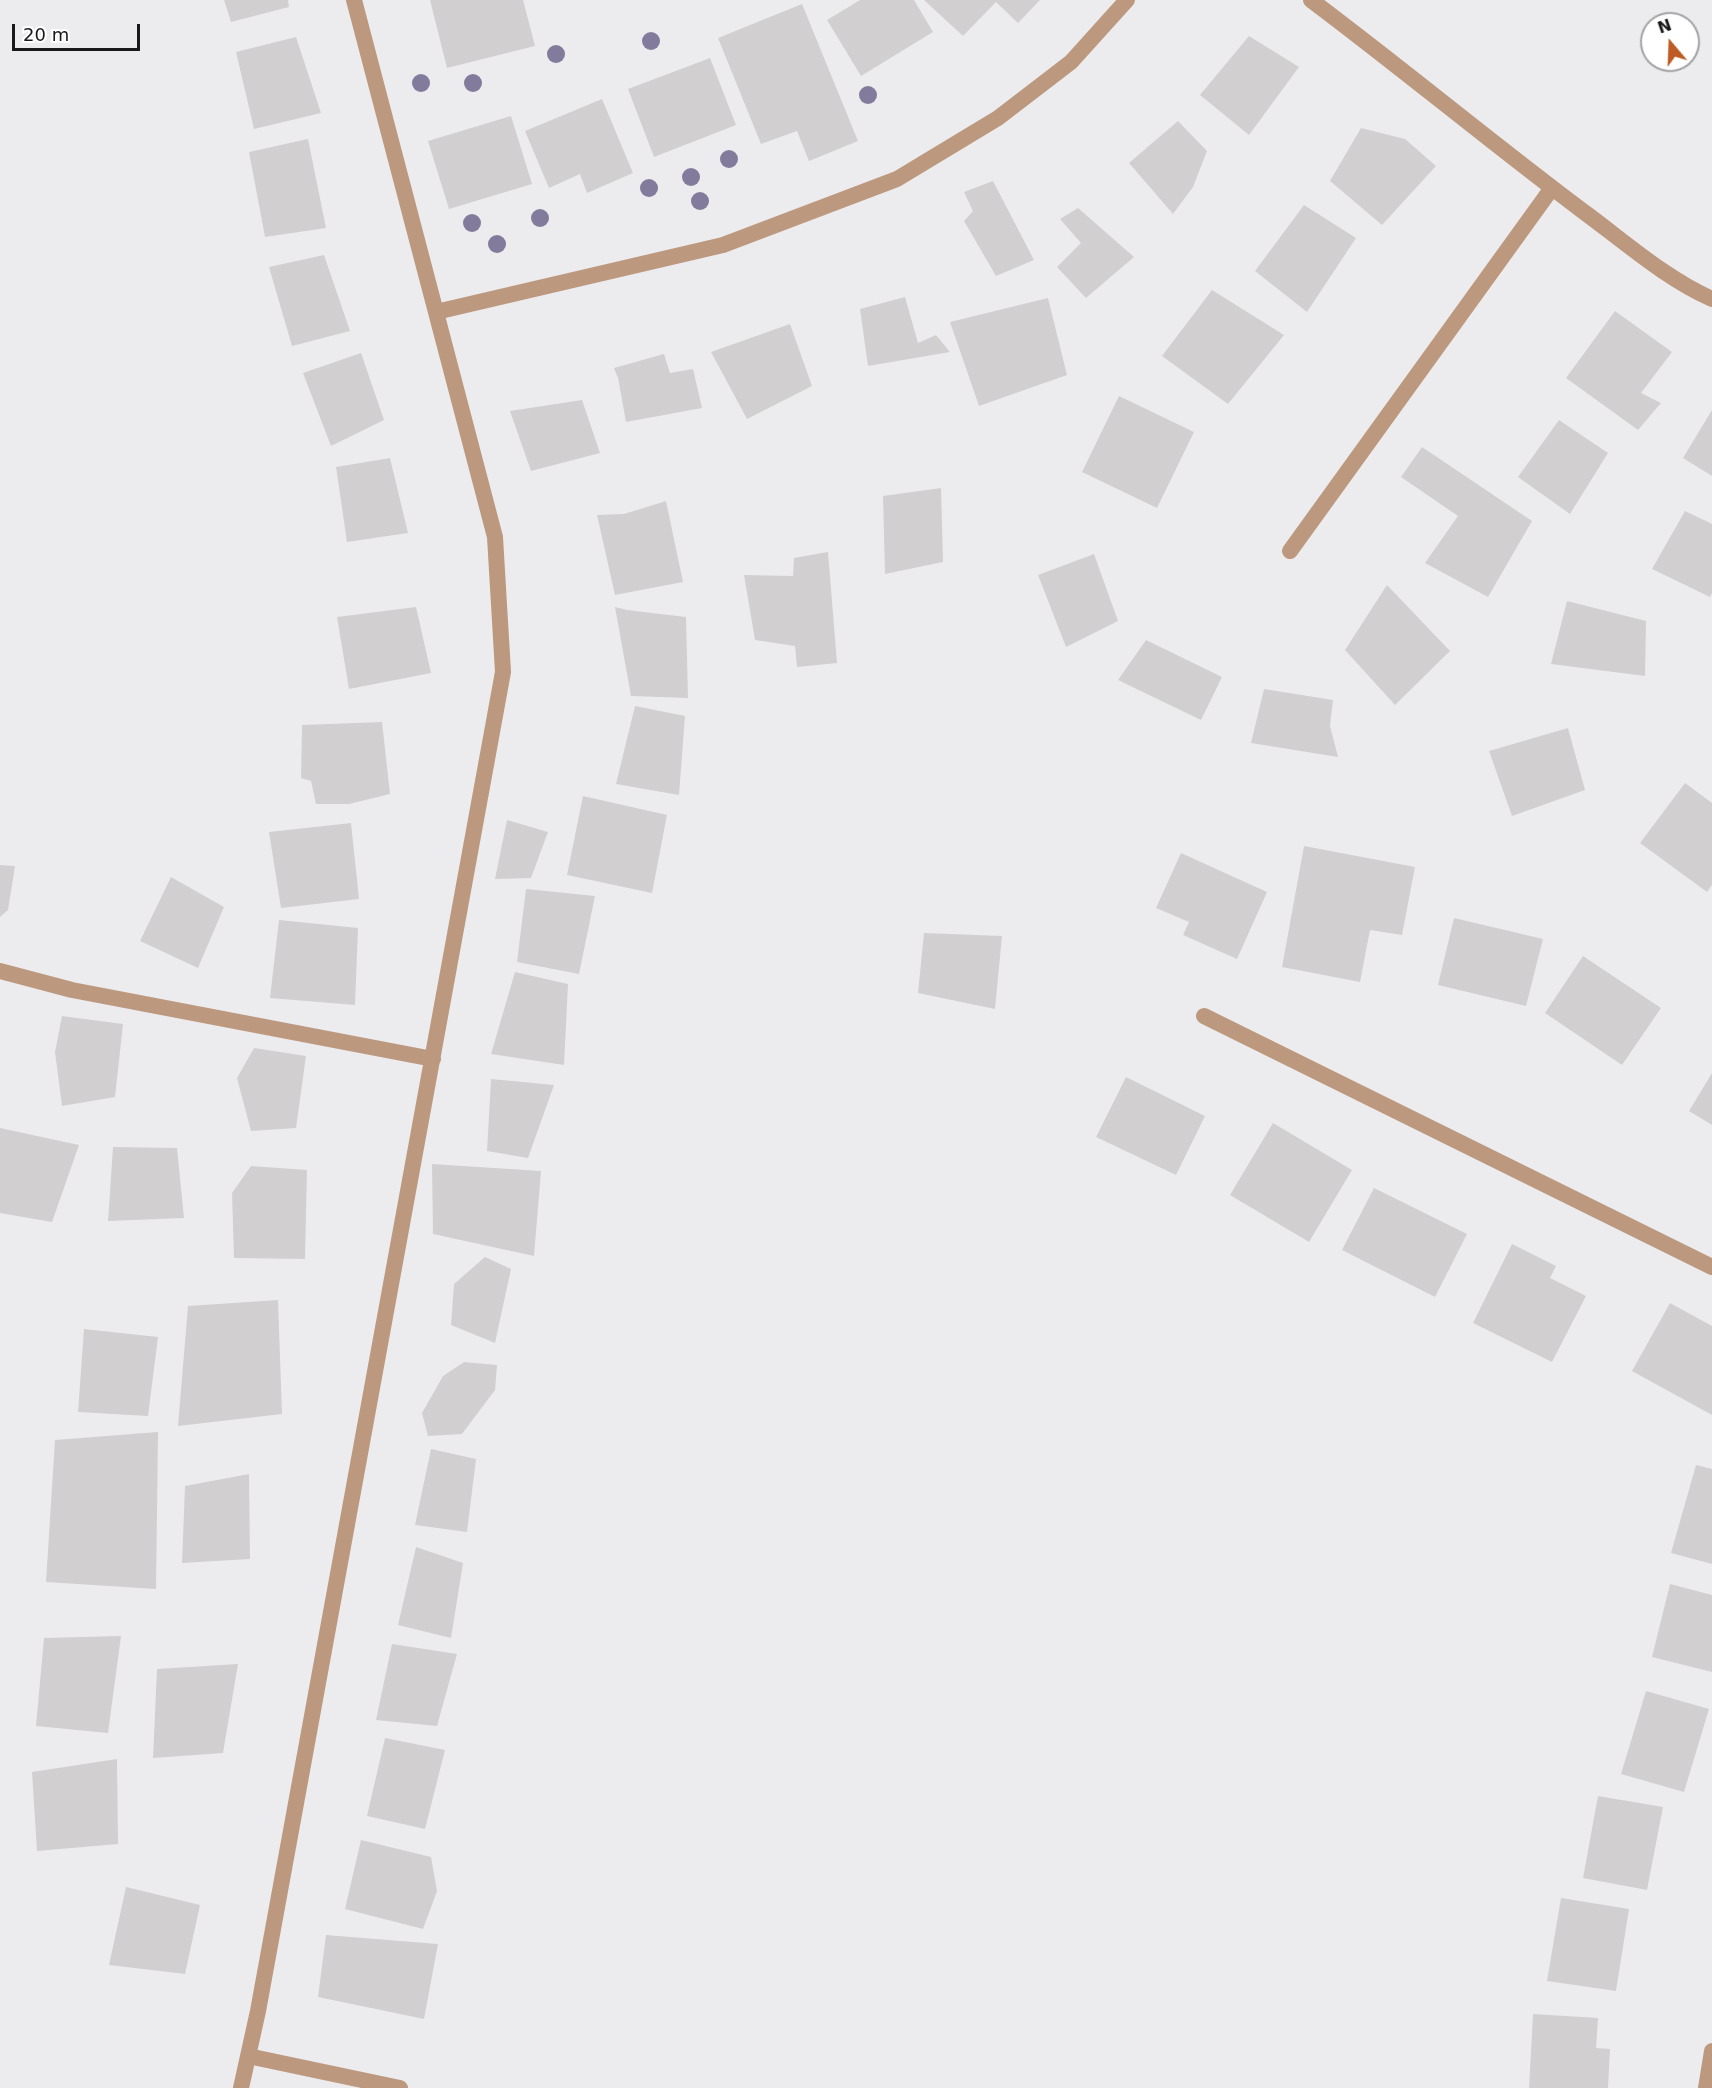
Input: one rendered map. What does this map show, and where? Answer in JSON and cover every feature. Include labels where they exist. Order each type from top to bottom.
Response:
[{"type":"street","points":[[241,2088],[260,1999],[503,672],[495,537],[354,0]]},
{"type":"street","points":[[436,312],[723,244],[897,179],[998,118],[1071,62],[1127,0]]},
{"type":"street","points":[[1311,0],[1373,46],[1552,188],[1656,265],[1712,299]]},
{"type":"street","points":[[1290,551],[1552,188]]},
{"type":"street","points":[[0,971],[72,990],[433,1059]]},
{"type":"street","points":[[1204,1016],[1712,1267]]},
{"type":"street","points":[[1706,2088],[1712,2051]]},
{"type":"street","points":[[248,2056],[400,2088]]},
{"type":"building","points":[[224,0],[288,0],[289,7],[231,22]]},
{"type":"building","points":[[430,0],[523,0],[535,46],[447,68]]},
{"type":"building","points":[[860,0],[914,0],[933,32],[861,76],[827,20]]},
{"type":"building","points":[[924,0],[1040,0],[1018,23],[996,2],[963,36]]},
{"type":"building","points":[[802,4],[858,141],[809,161],[797,131],[761,144],[718,38]]},
{"type":"building","points":[[1249,36],[1299,67],[1249,135],[1200,95]]},
{"type":"building","points":[[296,37],[321,113],[254,129],[236,52]]},
{"type":"building","points":[[710,58],[736,125],[654,157],[628,89]]},
{"type":"building","points":[[602,99],[633,173],[587,193],[580,174],[549,188],[525,131]]},
{"type":"building","points":[[511,116],[532,184],[449,209],[428,141]]},
{"type":"building","points":[[1178,121],[1207,151],[1193,187],[1173,214],[1129,163]]},
{"type":"building","points":[[1361,128],[1405,139],[1436,166],[1382,225],[1330,181]]},
{"type":"building","points":[[308,139],[326,228],[265,237],[249,152]]},
{"type":"building","points":[[993,181],[1034,260],[996,276],[964,221],[973,211],[964,192]]},
{"type":"building","points":[[1304,205],[1356,238],[1307,312],[1255,271]]},
{"type":"building","points":[[1078,208],[1134,257],[1086,298],[1057,267],[1081,243],[1060,219]]},
{"type":"building","points":[[324,255],[350,331],[292,346],[269,267]]},
{"type":"building","points":[[1212,290],[1284,335],[1228,404],[1162,356]]},
{"type":"building","points":[[905,297],[918,343],[936,335],[950,352],[868,366],[860,309]]},
{"type":"building","points":[[1048,298],[1067,375],[979,406],[950,322]]},
{"type":"building","points":[[1615,311],[1672,352],[1641,393],[1661,403],[1638,430],[1566,378]]},
{"type":"building","points":[[790,324],[812,386],[747,419],[711,352]]},
{"type":"building","points":[[361,353],[384,420],[331,446],[303,373]]},
{"type":"building","points":[[664,354],[670,373],[693,369],[702,408],[626,422],[614,368]]},
{"type":"building","points":[[1119,396],[1194,432],[1157,508],[1082,472]]},
{"type":"building","points":[[582,400],[600,453],[531,471],[510,411]]},
{"type":"building","points":[[1712,410],[1712,476],[1683,458]]},
{"type":"building","points":[[1559,420],[1608,453],[1570,514],[1518,477]]},
{"type":"building","points":[[1422,447],[1532,521],[1488,597],[1425,563],[1458,516],[1401,477]]},
{"type":"building","points":[[390,458],[408,533],[347,542],[336,467]]},
{"type":"building","points":[[941,488],[943,562],[885,574],[883,496]]},
{"type":"building","points":[[666,501],[683,582],[615,595],[597,515],[624,514]]},
{"type":"building","points":[[1685,511],[1712,524],[1712,593],[1710,597],[1652,569]]},
{"type":"building","points":[[828,552],[837,663],[797,667],[795,646],[755,640],[744,575],[793,576],[794,558]]},
{"type":"building","points":[[1094,554],[1118,621],[1066,647],[1038,575]]},
{"type":"building","points":[[1387,585],[1450,651],[1395,705],[1345,650]]},
{"type":"building","points":[[1567,601],[1646,621],[1645,676],[1551,664]]},
{"type":"building","points":[[416,607],[431,673],[349,689],[337,617]]},
{"type":"building","points":[[615,607],[686,617],[688,698],[631,696]]},
{"type":"building","points":[[1146,640],[1222,677],[1201,720],[1118,680]]},
{"type":"building","points":[[1264,689],[1333,700],[1330,726],[1338,757],[1251,743]]},
{"type":"building","points":[[635,706],[685,716],[679,795],[616,784]]},
{"type":"building","points":[[382,722],[390,794],[349,804],[316,804],[311,781],[301,778],[302,725]]},
{"type":"building","points":[[1568,728],[1585,790],[1512,816],[1489,751]]},
{"type":"building","points":[[1685,783],[1712,803],[1712,885],[1707,892],[1640,843]]},
{"type":"building","points":[[583,796],[667,815],[652,893],[567,875]]},
{"type":"building","points":[[507,820],[548,832],[531,878],[495,879]]},
{"type":"building","points":[[351,823],[359,899],[281,908],[269,832]]},
{"type":"building","points":[[1304,846],[1415,867],[1402,935],[1370,930],[1360,982],[1282,967]]},
{"type":"building","points":[[1181,853],[1267,892],[1237,959],[1183,935],[1189,922],[1156,908]]},
{"type":"building","points":[[0,865],[15,866],[8,910],[0,917]]},
{"type":"building","points":[[171,877],[224,907],[198,968],[140,941]]},
{"type":"building","points":[[526,889],[595,896],[579,974],[517,962]]},
{"type":"building","points":[[1454,918],[1543,939],[1526,1006],[1438,985]]},
{"type":"building","points":[[279,920],[358,928],[355,1005],[270,998]]},
{"type":"building","points":[[924,933],[1002,936],[995,1009],[918,993]]},
{"type":"building","points":[[1583,956],[1661,1008],[1622,1065],[1545,1013]]},
{"type":"building","points":[[515,972],[568,984],[564,1065],[491,1054]]},
{"type":"building","points":[[62,1016],[123,1024],[115,1097],[62,1106],[55,1052]]},
{"type":"building","points":[[254,1048],[306,1056],[296,1128],[251,1131],[237,1078]]},
{"type":"building","points":[[1712,1073],[1712,1125],[1689,1111]]},
{"type":"building","points":[[1126,1077],[1205,1116],[1176,1175],[1096,1137]]},
{"type":"building","points":[[491,1079],[554,1085],[528,1158],[487,1151]]},
{"type":"building","points":[[1273,1123],[1352,1170],[1309,1242],[1230,1195]]},
{"type":"building","points":[[0,1128],[79,1145],[52,1222],[0,1213]]},
{"type":"building","points":[[113,1147],[177,1148],[184,1218],[108,1221]]},
{"type":"building","points":[[432,1164],[541,1171],[534,1256],[433,1234]]},
{"type":"building","points":[[251,1166],[307,1170],[305,1259],[234,1258],[232,1193]]},
{"type":"building","points":[[1374,1188],[1467,1234],[1435,1297],[1342,1250]]},
{"type":"building","points":[[1512,1244],[1556,1266],[1550,1278],[1586,1296],[1552,1362],[1473,1323]]},
{"type":"building","points":[[485,1257],[511,1269],[495,1343],[451,1325],[454,1284]]},
{"type":"building","points":[[278,1300],[282,1414],[178,1426],[188,1306]]},
{"type":"building","points":[[1670,1303],[1712,1326],[1712,1415],[1632,1371]]},
{"type":"building","points":[[84,1329],[158,1337],[148,1416],[78,1412]]},
{"type":"building","points":[[464,1362],[497,1365],[495,1390],[462,1434],[428,1436],[422,1413],[443,1376]]},
{"type":"building","points":[[158,1432],[156,1589],[46,1582],[55,1440]]},
{"type":"building","points":[[431,1449],[476,1459],[467,1532],[415,1525]]},
{"type":"building","points":[[1696,1465],[1712,1469],[1712,1564],[1671,1553]]},
{"type":"building","points":[[249,1474],[250,1559],[182,1563],[185,1486]]},
{"type":"building","points":[[416,1547],[463,1563],[451,1638],[398,1625]]},
{"type":"building","points":[[1670,1584],[1712,1595],[1712,1672],[1652,1657]]},
{"type":"building","points":[[121,1636],[108,1733],[36,1726],[44,1638]]},
{"type":"building","points":[[392,1644],[457,1654],[437,1726],[376,1720]]},
{"type":"building","points":[[238,1664],[223,1753],[153,1758],[157,1669]]},
{"type":"building","points":[[1646,1691],[1709,1709],[1684,1792],[1621,1774]]},
{"type":"building","points":[[385,1738],[445,1750],[425,1829],[367,1816]]},
{"type":"building","points":[[117,1759],[118,1844],[37,1851],[32,1772]]},
{"type":"building","points":[[1598,1796],[1663,1807],[1647,1890],[1583,1878]]},
{"type":"building","points":[[361,1840],[431,1857],[437,1891],[423,1929],[345,1909]]},
{"type":"building","points":[[126,1887],[200,1905],[185,1974],[109,1965]]},
{"type":"building","points":[[1561,1898],[1629,1909],[1616,1991],[1547,1981]]},
{"type":"building","points":[[326,1935],[438,1944],[424,2019],[318,1997]]},
{"type":"building","points":[[1533,2014],[1598,2018],[1596,2048],[1610,2049],[1608,2088],[1529,2088]]}]
